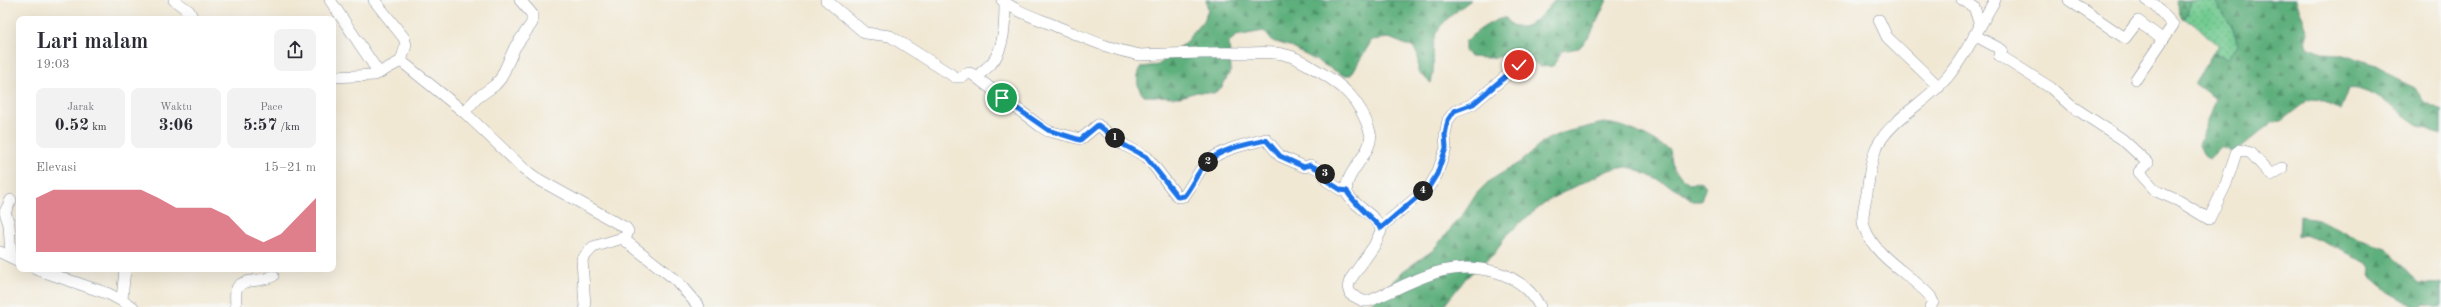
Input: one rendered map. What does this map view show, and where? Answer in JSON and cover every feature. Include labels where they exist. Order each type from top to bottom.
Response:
[{"type":"street","points":[[174,0],[189,11],[192,16]]},
{"type":"street","points":[[330,0],[379,73]]},
{"type":"street","points":[[336,77],[379,73],[401,61],[406,45],[404,38],[374,0]]},
{"type":"street","points":[[464,112],[476,98],[495,85],[501,78],[514,47],[532,23],[532,14],[520,0]]},
{"type":"street","points":[[826,0],[865,33],[890,36],[955,77],[961,77],[969,72],[1024,115],[1048,130],[1080,140],[1098,125],[1124,145],[1146,157],[1178,197],[1184,196],[1196,175],[1210,160],[1254,141],[1266,140],[1280,156],[1304,167],[1310,165],[1324,172],[1327,181],[1341,190],[1347,191]]},
{"type":"street","points":[[1962,0],[1974,7],[1980,25]]},
{"type":"street","points":[[1930,307],[1932,298],[1884,256],[1865,230],[1863,220],[1873,158],[1876,148],[1890,130],[1908,112],[1939,87],[1974,35],[1995,0]]},
{"type":"street","points":[[2069,0],[2126,38],[2138,21],[2162,39]]},
{"type":"street","points":[[2136,79],[2173,25],[2155,5],[2146,0]]},
{"type":"street","points":[[977,78],[990,64],[999,47],[1004,30],[1004,1],[1040,20],[1106,48],[1140,55],[1273,53],[1297,58],[1343,86],[1357,105],[1371,133],[1370,143],[1348,182],[1347,191],[1352,200],[1371,216],[1381,228]]},
{"type":"street","points":[[1879,20],[1887,37],[1939,87]]},
{"type":"street","points":[[1974,35],[2002,50],[1999,55],[2051,88],[2070,105],[2133,148],[2148,163],[2139,172],[2156,191],[2180,201],[2209,219],[2226,184],[2236,153],[2240,150],[2251,153],[2271,175],[2282,168]]},
{"type":"street","points":[[401,61],[464,112],[510,158],[536,178],[626,228],[628,234],[622,238],[592,247],[582,259],[585,307]]},
{"type":"street","points":[[1519,65],[1473,104],[1454,111],[1448,120],[1445,135],[1446,148],[1437,174],[1429,187],[1381,228],[1374,246],[1350,280],[1348,287],[1352,296],[1363,301],[1369,301],[1431,273],[1471,266],[1503,274],[1517,280],[1527,288],[1540,307]]},
{"type":"street","points":[[10,200],[5,212],[15,259]]},
{"type":"street","points":[[622,238],[676,280],[699,307]]},
{"type":"street","points":[[0,252],[15,259]]},
{"type":"street","points":[[44,272],[122,300],[133,307]]},
{"type":"street","points":[[122,300],[125,272]]},
{"type":"street","points":[[236,307],[236,291],[242,283],[248,280],[262,281],[273,276]]},
{"type":"green space","points":[[1206,0],[1471,0],[1450,17],[1437,32],[1433,49],[1433,71],[1431,83],[1418,72],[1418,56],[1414,48],[1389,38],[1372,40],[1351,75],[1343,75],[1289,46],[1272,41],[1264,31],[1236,36],[1229,42],[1231,70],[1222,87],[1214,93],[1197,92],[1180,97],[1144,96],[1138,86],[1138,74],[1141,67],[1158,65],[1184,44],[1205,18],[1208,10]]},
{"type":"green space","points":[[1555,0],[1607,0],[1590,36],[1579,48],[1562,51],[1553,66],[1540,67],[1527,57],[1511,52],[1506,55],[1492,58],[1481,58],[1470,57],[1465,50],[1465,42],[1490,23],[1506,18],[1511,26],[1518,27],[1531,24],[1541,16]]},
{"type":"green space","points":[[2191,0],[2215,0],[2226,20],[2232,25],[2238,45],[2229,58],[2213,53],[2218,46],[2195,24],[2182,19],[2188,14]]},
{"type":"green space","points":[[2191,0],[2188,14],[2182,19],[2175,1]]},
{"type":"green space","points":[[2215,0],[2296,0],[2308,32],[2306,38],[2308,47],[2322,53],[2341,54],[2377,65],[2391,76],[2416,88],[2425,102],[2441,110],[2441,134],[2418,125],[2374,95],[2365,91],[2348,89],[2340,110],[2325,101],[2308,100],[2281,121],[2272,122],[2234,153],[2221,147],[2209,159],[2204,156],[2199,145],[2216,99],[2195,84],[2195,82],[2213,53],[2229,58],[2238,45],[2232,25],[2226,20]]},
{"type":"green space","points":[[1603,123],[1629,129],[1646,136],[1670,150],[1673,169],[1690,184],[1700,181],[1706,186],[1701,201],[1693,201],[1679,190],[1635,169],[1627,167],[1609,170],[1552,198],[1523,220],[1504,238],[1495,253],[1466,278],[1443,307],[1367,307],[1403,271],[1432,251],[1464,213],[1477,193],[1489,181],[1520,162],[1546,140],[1561,133]]},
{"type":"green space","points":[[2299,216],[2318,219],[2357,239],[2387,248],[2419,283],[2441,284],[2441,307],[2426,304],[2416,307],[2389,292],[2370,276],[2371,268],[2367,262],[2314,238],[2304,235],[2298,237]]},
{"type":"route","points":[[1002,98],[1024,115],[1048,130],[1080,140],[1084,138],[1095,125],[1098,125],[1124,145],[1146,157],[1175,195],[1181,198],[1186,193],[1196,175],[1210,160],[1240,146],[1254,141],[1266,140],[1271,142],[1280,156],[1304,167],[1308,167],[1310,165],[1324,172],[1327,181],[1341,190],[1347,191],[1352,200],[1366,211],[1381,228],[1429,187],[1437,174],[1446,148],[1445,135],[1448,120],[1454,111],[1473,104],[1519,65]]}]
